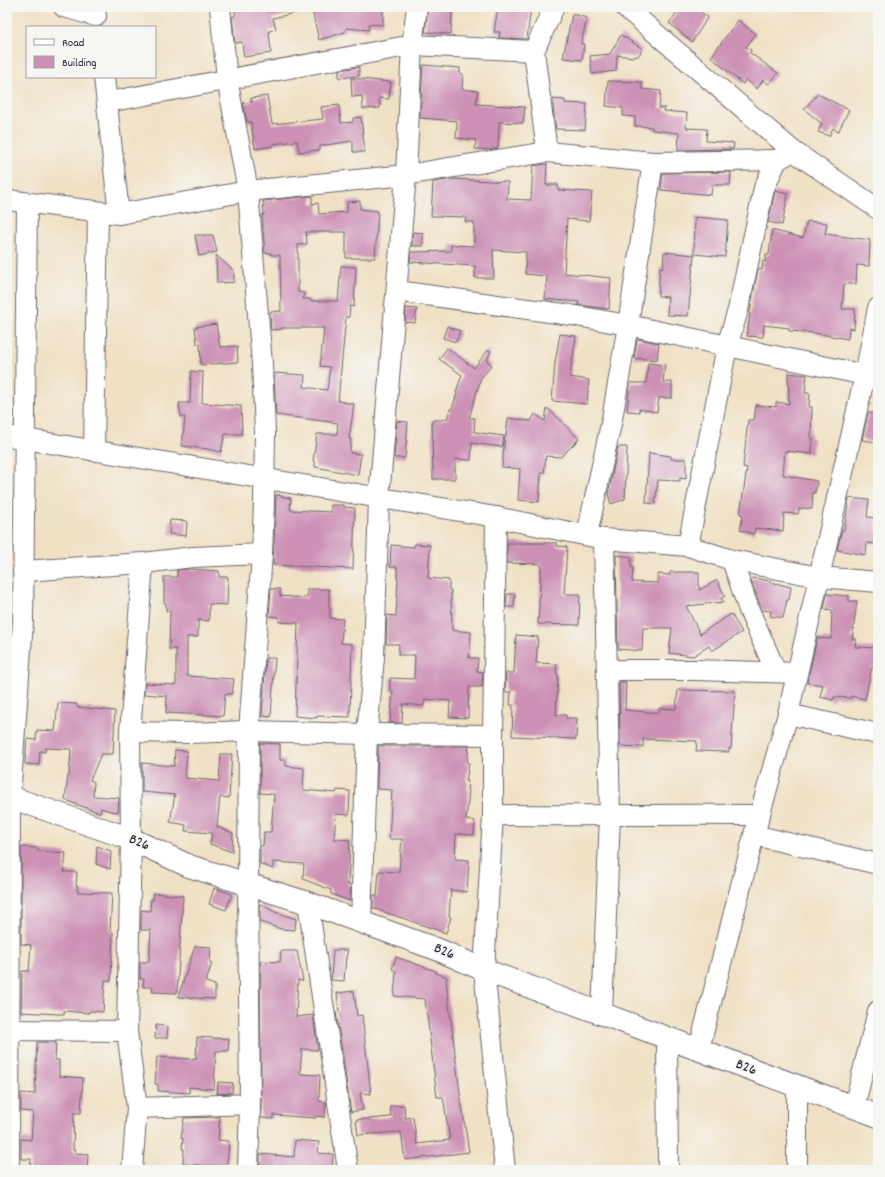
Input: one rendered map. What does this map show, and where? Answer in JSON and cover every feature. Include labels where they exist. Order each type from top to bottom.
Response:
[{"type":"highway","name":"B26","points":[[9,797],[130,839],[189,866],[308,903],[439,950],[484,970],[878,1116]]},
{"type":"street","points":[[64,7],[96,17]]},
{"type":"street","points":[[220,7],[227,79],[248,191],[262,364],[265,432],[262,554],[249,732],[248,884],[250,1104],[248,1170]]},
{"type":"street","points":[[361,922],[368,734],[374,656],[379,498],[406,175],[412,45],[417,7]]},
{"type":"street","points":[[547,152],[534,51],[554,7]]},
{"type":"street","points":[[624,7],[785,156],[878,209]]},
{"type":"street","points":[[108,102],[412,45],[534,51]]},
{"type":"street","points":[[104,78],[108,102],[119,214]]},
{"type":"street","points":[[7,200],[119,214],[248,191],[406,175],[547,152],[653,162],[785,156]]},
{"type":"street","points":[[688,546],[727,346],[738,310],[764,188],[785,156]]},
{"type":"street","points":[[602,1013],[610,816],[607,670],[596,537],[612,420],[653,162]]},
{"type":"street","points":[[9,1170],[8,842],[15,622],[23,571],[16,437],[27,203]]},
{"type":"street","points":[[94,451],[98,212]]},
{"type":"street","points":[[397,291],[570,315],[628,325],[865,375]]},
{"type":"street","points":[[699,1049],[754,834],[788,714],[796,673],[865,375],[878,308]]},
{"type":"street","points":[[16,437],[496,517],[596,537],[688,546],[732,560],[819,577],[878,582]]},
{"type":"street","points":[[496,517],[493,815],[484,970],[505,1170]]},
{"type":"street","points":[[23,571],[143,563],[193,557],[262,554]]},
{"type":"street","points":[[732,560],[749,610],[776,672]]},
{"type":"street","points":[[132,1170],[137,1108],[127,1031],[130,732],[143,563]]},
{"type":"street","points":[[607,670],[694,670],[796,673]]},
{"type":"street","points":[[788,714],[878,734]]},
{"type":"street","points":[[130,732],[493,735]]},
{"type":"street","points":[[493,815],[610,816],[760,814]]},
{"type":"street","points":[[754,834],[878,864]]},
{"type":"street","points":[[308,903],[348,1170]]},
{"type":"street","points":[[854,1107],[878,1011]]},
{"type":"street","points":[[8,1030],[127,1031]]},
{"type":"street","points":[[668,1038],[668,1170]]},
{"type":"street","points":[[797,1087],[797,1170]]},
{"type":"street","points":[[137,1108],[250,1104]]},
{"type":"building","points":[[235,7],[299,7],[300,12],[273,18],[276,29],[269,31],[271,53],[244,57],[242,42],[235,43],[232,17],[235,16]]},
{"type":"building","points":[[311,7],[383,7],[383,25],[369,24],[369,30],[346,28],[345,32],[319,40]]},
{"type":"building","points":[[428,7],[450,7],[450,10],[452,10],[451,34],[425,32]]},
{"type":"building","points":[[498,7],[531,7],[527,39],[499,38],[500,32],[494,32]]},
{"type":"building","points":[[681,7],[686,7],[692,11],[694,8],[708,17],[692,42],[669,23]]},
{"type":"building","points":[[572,14],[587,18],[581,44],[584,44],[582,60],[563,58]]},
{"type":"building","points":[[738,20],[756,34],[746,47],[751,50],[750,53],[778,73],[769,84],[763,80],[757,89],[746,79],[743,84],[711,57]]},
{"type":"building","points":[[621,35],[643,49],[638,56],[633,57],[617,55],[616,71],[592,74],[590,56],[610,54]]},
{"type":"building","points":[[423,65],[460,68],[460,73],[463,74],[462,89],[478,91],[476,104],[525,107],[523,123],[499,122],[498,148],[490,150],[475,149],[476,140],[456,138],[457,121],[420,118]]},
{"type":"building","points":[[359,67],[359,76],[339,78],[339,70]]},
{"type":"building","points":[[351,78],[391,82],[389,99],[379,98],[380,108],[363,109],[362,96],[352,97]]},
{"type":"building","points":[[608,81],[642,82],[642,89],[661,91],[659,108],[665,108],[664,111],[687,113],[686,128],[707,129],[706,141],[734,143],[733,149],[678,150],[679,133],[652,130],[652,127],[635,126],[635,117],[623,116],[623,108],[606,106]]},
{"type":"building","points":[[818,94],[849,110],[838,132],[833,128],[829,136],[818,132],[822,124],[804,109]]},
{"type":"building","points":[[267,96],[272,124],[323,119],[321,107],[339,105],[341,123],[353,122],[353,118],[361,117],[365,152],[353,152],[353,141],[320,146],[320,150],[299,152],[297,141],[273,144],[273,146],[255,149],[251,122],[247,122],[243,103],[252,102],[251,98]]},
{"type":"building","points":[[553,99],[565,100],[565,103],[587,104],[585,130],[556,129]]},
{"type":"building","points":[[547,164],[546,185],[558,185],[558,190],[592,192],[589,221],[567,219],[564,273],[611,278],[609,309],[578,305],[579,302],[545,299],[547,276],[525,274],[526,252],[493,250],[494,278],[475,278],[475,266],[410,262],[411,252],[451,251],[451,245],[474,246],[474,222],[465,222],[466,217],[431,216],[433,182],[453,179],[508,182],[507,199],[531,200],[533,166]]},
{"type":"building","points":[[731,172],[730,185],[712,185],[711,195],[661,190],[663,173]]},
{"type":"building","points":[[775,191],[788,194],[782,225],[768,222]]},
{"type":"building","points":[[312,196],[312,204],[318,203],[319,214],[347,212],[347,202],[360,201],[360,209],[378,211],[375,258],[346,258],[346,232],[306,232],[307,244],[298,245],[298,292],[304,293],[303,299],[310,299],[310,301],[338,301],[341,266],[356,267],[354,307],[350,306],[349,317],[346,317],[338,401],[354,404],[349,439],[351,439],[350,453],[361,454],[358,475],[315,467],[315,462],[313,461],[317,434],[337,434],[338,423],[276,415],[274,373],[305,375],[304,387],[327,390],[330,367],[320,366],[324,328],[282,328],[271,330],[270,312],[281,311],[280,255],[265,253],[262,215],[264,215],[263,201]]},
{"type":"building","points":[[695,217],[728,220],[725,257],[694,254]]},
{"type":"building","points":[[807,221],[827,223],[825,234],[870,240],[869,266],[857,265],[856,284],[844,284],[842,309],[855,309],[854,329],[849,328],[848,339],[814,333],[789,331],[789,328],[764,325],[763,337],[747,336],[758,269],[762,270],[763,261],[766,262],[766,255],[769,255],[772,230],[803,238]]},
{"type":"building","points":[[413,232],[423,233],[423,246],[412,246]]},
{"type":"building","points":[[195,235],[213,235],[217,252],[199,256]]},
{"type":"building","points":[[664,252],[694,255],[688,316],[667,315],[668,297],[658,296],[660,267],[663,268]]},
{"type":"building","points":[[216,255],[234,271],[234,282],[217,283]]},
{"type":"building","points":[[406,308],[417,309],[415,323],[405,322]]},
{"type":"building","points":[[216,324],[220,347],[237,346],[238,362],[201,365],[200,344],[197,344],[195,327]]},
{"type":"building","points":[[447,326],[460,331],[456,342],[443,338]]},
{"type":"building","points":[[560,334],[576,336],[570,377],[589,380],[587,404],[552,401],[555,363]]},
{"type":"building","points":[[637,339],[659,343],[657,360],[634,358]]},
{"type":"building","points":[[447,348],[474,368],[488,350],[491,351],[487,361],[492,365],[481,378],[469,418],[475,418],[474,432],[504,436],[502,447],[472,443],[471,460],[455,459],[455,479],[433,479],[432,420],[447,419],[450,409],[452,409],[462,375],[439,359]]},
{"type":"building","points":[[648,363],[665,365],[663,382],[672,382],[672,398],[659,398],[657,412],[639,409],[639,412],[627,411],[630,383],[646,383]]},
{"type":"building","points":[[191,371],[203,372],[202,403],[241,406],[242,434],[225,434],[221,452],[182,446],[185,417],[181,417],[179,403],[190,403]]},
{"type":"building","points":[[788,373],[807,375],[805,393],[810,393],[809,407],[812,407],[811,438],[813,438],[812,454],[785,451],[783,475],[817,481],[815,493],[813,492],[812,509],[799,509],[798,514],[784,513],[783,531],[755,528],[754,534],[740,530],[743,515],[740,514],[747,468],[743,467],[748,420],[754,420],[756,405],[776,407],[776,402],[789,404]]},
{"type":"building","points":[[547,408],[579,439],[561,457],[546,456],[544,473],[541,473],[539,502],[518,500],[520,469],[502,467],[508,418],[531,421],[535,414],[545,421]]},
{"type":"building","points":[[868,413],[878,414],[878,442],[862,440]]},
{"type":"building","points":[[397,421],[408,422],[405,458],[394,458]]},
{"type":"building","points":[[618,447],[627,447],[625,499],[611,504],[608,494]]},
{"type":"building","points":[[649,453],[671,456],[671,459],[686,459],[686,479],[680,478],[680,481],[658,480],[655,504],[646,503]]},
{"type":"building","points":[[276,495],[291,498],[290,510],[331,512],[331,505],[344,505],[344,507],[355,508],[353,569],[273,565]]},
{"type":"building","points":[[849,498],[869,500],[867,517],[877,518],[876,531],[878,531],[878,544],[867,543],[866,555],[837,550],[842,530],[844,530]]},
{"type":"building","points":[[170,520],[187,521],[186,536],[169,534]]},
{"type":"building","points":[[507,543],[557,543],[557,546],[567,547],[564,594],[580,594],[579,625],[538,624],[541,564],[507,563]]},
{"type":"building","points":[[415,544],[430,545],[428,578],[449,580],[449,590],[451,590],[452,630],[471,632],[469,658],[478,658],[477,671],[483,672],[482,687],[469,687],[468,718],[449,717],[450,701],[425,699],[424,706],[403,704],[402,723],[390,723],[393,691],[390,691],[390,678],[414,679],[415,655],[398,655],[399,644],[386,644],[387,615],[396,616],[398,578],[397,567],[390,567],[391,545],[414,547]]},
{"type":"building","points":[[616,555],[631,557],[631,567],[633,567],[632,582],[658,583],[658,574],[670,575],[670,572],[699,572],[699,590],[717,580],[725,596],[721,598],[724,602],[686,606],[700,634],[731,614],[742,632],[712,651],[709,646],[693,656],[669,653],[672,628],[643,628],[642,651],[618,649]]},
{"type":"building","points":[[190,569],[219,571],[219,577],[228,577],[227,605],[209,604],[209,621],[198,620],[198,637],[187,637],[187,676],[234,679],[232,694],[225,694],[223,716],[166,713],[167,696],[144,694],[145,683],[176,685],[176,649],[169,649],[170,611],[166,611],[166,603],[164,603],[164,577],[177,577],[177,570]]},
{"type":"building","points":[[752,578],[771,581],[791,587],[789,600],[787,600],[783,618],[770,616],[771,611],[762,610],[751,581]]},
{"type":"building","points":[[271,589],[280,589],[280,596],[307,598],[307,589],[329,589],[330,618],[343,619],[341,643],[352,644],[350,717],[317,716],[317,718],[295,716],[298,623],[279,622],[279,617],[269,616]]},
{"type":"building","points":[[507,594],[515,594],[514,607],[506,607]]},
{"type":"building","points":[[827,594],[849,596],[849,601],[857,601],[852,639],[856,639],[855,647],[878,648],[878,668],[872,667],[865,699],[851,696],[851,698],[834,697],[833,700],[820,697],[823,685],[807,683],[817,638],[831,639],[832,610],[824,609]]},
{"type":"building","points":[[516,635],[538,637],[536,663],[557,664],[556,715],[566,715],[566,718],[577,718],[576,739],[512,736],[513,705],[510,705],[511,692],[505,692],[506,673],[514,673]]},
{"type":"building","points":[[266,658],[275,658],[271,717],[262,716]]},
{"type":"building","points":[[619,682],[626,682],[625,710],[659,713],[659,708],[676,709],[678,690],[735,691],[731,749],[729,748],[729,752],[696,751],[697,741],[643,739],[643,747],[620,746]]},
{"type":"building","points":[[58,703],[77,704],[77,707],[115,711],[113,754],[101,754],[90,780],[94,782],[93,796],[119,798],[118,812],[101,808],[100,813],[65,800],[71,749],[45,748],[45,752],[40,751],[39,765],[25,764],[27,739],[36,740],[37,730],[55,731]]},
{"type":"building","points":[[260,743],[280,744],[280,760],[286,760],[286,766],[304,768],[303,790],[336,793],[337,790],[350,791],[349,815],[336,814],[334,839],[350,840],[348,885],[351,885],[350,901],[331,894],[331,890],[303,879],[304,864],[273,862],[273,869],[260,864],[260,846],[263,846],[264,832],[271,832],[274,794],[260,793]]},
{"type":"building","points":[[378,746],[469,746],[467,763],[469,763],[466,781],[468,781],[467,790],[469,790],[466,820],[475,821],[474,835],[456,834],[455,859],[469,860],[467,892],[451,890],[449,916],[451,917],[446,933],[373,908],[373,895],[377,896],[379,871],[399,872],[402,839],[389,839],[392,790],[377,789]]},
{"type":"building","points":[[175,750],[187,751],[185,778],[219,781],[221,754],[232,754],[229,798],[220,797],[217,827],[233,833],[232,852],[210,844],[212,833],[185,831],[186,825],[170,822],[175,795],[142,792],[142,763],[174,766]]},
{"type":"building","points":[[97,846],[111,851],[110,869],[96,864]]},
{"type":"building","points":[[21,847],[38,848],[38,851],[66,853],[64,872],[77,872],[77,892],[112,893],[110,931],[113,932],[111,981],[105,980],[103,1012],[89,1011],[89,1013],[64,1011],[64,1014],[58,1014],[21,1012],[22,971],[29,971],[31,945],[21,944]]},
{"type":"building","points":[[214,888],[232,894],[226,910],[209,904]]},
{"type":"building","points":[[153,893],[183,896],[177,993],[152,992],[153,987],[143,987],[144,979],[140,979],[140,962],[149,962],[151,930],[141,930],[141,910],[150,911]]},
{"type":"building","points":[[260,904],[275,912],[296,919],[295,930],[281,929],[260,922]]},
{"type":"building","points":[[195,946],[211,947],[210,963],[212,963],[206,982],[215,985],[215,999],[178,997]]},
{"type":"building","points":[[333,950],[348,950],[344,981],[331,980]]},
{"type":"building","points":[[281,951],[297,951],[303,981],[298,980],[296,1017],[313,1015],[318,1050],[302,1049],[300,1074],[320,1075],[319,1101],[326,1102],[325,1117],[316,1116],[316,1118],[273,1115],[273,1119],[261,1118],[260,961],[280,962]]},
{"type":"building","points":[[396,957],[436,971],[436,973],[447,977],[446,980],[460,1093],[469,1152],[405,1160],[401,1132],[358,1135],[356,1120],[391,1117],[390,1106],[404,1105],[405,1118],[413,1117],[417,1144],[450,1140],[443,1097],[437,1097],[425,999],[394,996],[396,971],[392,969]]},
{"type":"building","points":[[354,991],[357,1016],[362,1015],[371,1094],[360,1093],[363,1110],[351,1112],[336,1012],[339,1011],[337,993]]},
{"type":"building","points":[[156,1025],[168,1026],[167,1038],[155,1038]]},
{"type":"building","points":[[197,1037],[229,1039],[228,1051],[216,1051],[214,1089],[189,1087],[189,1093],[158,1091],[158,1084],[155,1084],[157,1057],[196,1058]]},
{"type":"building","points":[[37,1042],[56,1042],[55,1060],[59,1060],[59,1076],[83,1078],[81,1113],[74,1113],[73,1150],[75,1150],[75,1153],[88,1154],[87,1170],[30,1170],[31,1159],[21,1159],[21,1139],[31,1140],[33,1112],[21,1111],[21,1093],[35,1094]]},
{"type":"building","points":[[218,1082],[233,1083],[232,1093],[217,1094]]},
{"type":"building","points":[[220,1117],[218,1140],[229,1141],[227,1167],[183,1164],[184,1149],[182,1149],[183,1138],[181,1138],[184,1118]]},
{"type":"building","points":[[295,1140],[319,1142],[318,1153],[333,1154],[332,1170],[260,1170],[260,1154],[294,1157]]}]
